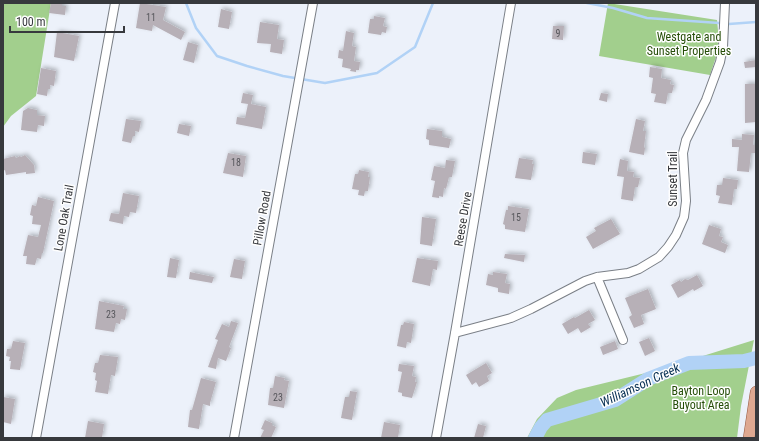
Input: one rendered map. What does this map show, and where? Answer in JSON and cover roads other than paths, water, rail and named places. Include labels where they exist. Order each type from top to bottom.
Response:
[{"type":"main road","points":[[749,438],[756,392]]},
{"type":"street","name":"Lone Oak Trail","points":[[36,438],[116,3]]},
{"type":"street","name":"Pillow Road","points":[[234,438],[313,3]]},
{"type":"street","name":"Reese Drive","points":[[436,438],[511,3]]},
{"type":"street","name":"Sunset Trail","points":[[455,333],[510,318],[531,309],[585,281],[597,277],[628,273],[659,257],[668,247],[676,235],[684,216],[686,201],[684,153],[686,140],[706,100],[720,62],[723,47],[725,3]]},
{"type":"street","points":[[597,277],[623,340]]},
{"type":"waterway","points":[[186,3],[196,28],[217,56],[283,76],[325,83],[377,73],[415,47],[433,3]]},
{"type":"waterway","points":[[587,3],[613,8],[647,18],[719,23]]},
{"type":"waterway","points":[[729,24],[756,22]]},
{"type":"waterway","name":"Williamson Creek","points":[[535,438],[547,420],[615,400],[648,379],[689,363],[744,361],[756,358]]},
{"type":"park label","name":"Westgate and Sunset Properties","points":[[689,44]]},
{"type":"park label","name":"Bayton Loop Buyout Area","points":[[701,398]]}]
